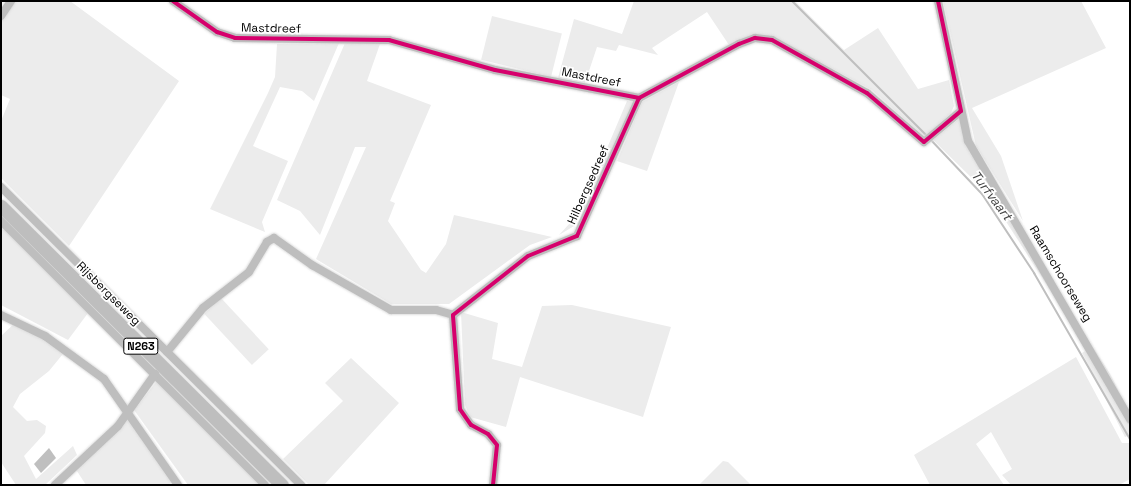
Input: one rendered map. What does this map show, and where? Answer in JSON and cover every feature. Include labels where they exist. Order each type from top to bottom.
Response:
[{"type":"main road","name":"Rijsbergseweg","points":[[1,206],[282,485]]},
{"type":"street","points":[[1,16],[11,1]]},
{"type":"street","name":"Mastdreef","points":[[173,1],[217,32],[235,38],[388,40],[495,70],[639,98]]},
{"type":"street","name":"Raamschoorseweg","points":[[938,1],[968,141],[980,164],[1130,419]]},
{"type":"street","points":[[639,98],[739,44],[755,38],[772,40],[866,93],[919,139],[931,139],[961,111]]},
{"type":"street","name":"Hilbergsedreef","points":[[453,315],[528,256],[576,236],[639,98]]},
{"type":"street","name":"Rijsbergseweg","points":[[1,187],[301,485]]},
{"type":"street","name":"Rijsbergseweg","points":[[1,221],[265,485]]},
{"type":"street","points":[[167,352],[202,308],[249,272],[267,242],[274,238],[343,285],[391,310],[436,310],[453,315],[460,410],[471,424],[488,434],[497,445],[493,485]]},
{"type":"street","points":[[1,315],[45,336],[85,363],[104,379],[128,410],[178,485]]},
{"type":"street","points":[[55,485],[118,426],[155,374]]},
{"type":"shaded area","points":[[12,1],[70,1],[179,81],[69,246],[1,178],[1,121],[10,99],[1,95],[1,17]]},
{"type":"shaded area","points":[[634,1],[795,1],[844,50],[878,28],[918,89],[949,80],[954,106],[951,113],[925,137],[872,90],[776,38],[753,34],[729,45],[707,12],[652,48],[658,55],[619,45],[616,51],[597,47],[585,83],[558,78],[574,19],[622,34]]},
{"type":"shaded area","points":[[943,1],[1081,1],[1106,48],[972,108],[1001,156],[1023,221],[976,146]]},
{"type":"shaded area","points":[[492,16],[562,33],[551,77],[481,60]]},
{"type":"shaded area","points":[[339,43],[314,101],[302,91],[280,87],[253,146],[288,161],[262,222],[265,232],[210,209],[275,77],[277,44]]},
{"type":"shaded area","points":[[345,43],[380,44],[367,81],[431,105],[390,201],[395,203],[388,221],[421,270],[426,273],[446,244],[454,215],[552,237],[530,245],[449,304],[391,304],[316,259],[366,147],[355,147],[320,235],[300,211],[277,200]]},
{"type":"shaded area","points":[[679,82],[647,171],[617,161],[642,102]]},
{"type":"shaded area","points":[[627,101],[633,102],[579,223],[559,235],[580,212]]},
{"type":"shaded area","points":[[959,119],[970,153],[1110,374],[1130,413],[1130,435],[1125,437],[1082,353],[1088,349],[1084,342],[1003,217],[982,188],[933,140]]},
{"type":"shaded area","points":[[1,226],[88,313],[68,340],[1,305]]},
{"type":"shaded area","points":[[221,298],[269,349],[252,365],[204,314]]},
{"type":"shaded area","points":[[572,305],[671,327],[643,417],[520,377],[506,427],[470,417],[465,405],[461,312],[498,323],[492,359],[522,367],[542,306]]},
{"type":"shaded area","points":[[17,321],[67,349],[49,371],[20,394],[13,407],[27,421],[37,420],[46,426],[45,433],[24,456],[36,479],[73,446],[77,455],[45,485],[16,485],[1,462],[1,336]]},
{"type":"shaded area","points":[[1076,357],[1122,443],[1130,443],[1130,479],[1119,485],[1011,485],[1002,475],[1012,469],[991,432],[976,444],[1004,485],[930,485],[914,455]]},
{"type":"shaded area","points":[[351,358],[399,403],[324,485],[309,485],[283,459],[343,401],[325,383]]},
{"type":"shaded area","points":[[157,381],[261,485],[188,485],[134,410]]},
{"type":"shaded area","points":[[129,416],[174,480],[168,485],[86,485],[75,468]]},
{"type":"shaded area","points":[[49,448],[56,458],[41,473],[34,464]]},
{"type":"shaded area","points":[[723,461],[728,462],[751,485],[699,485]]},
{"type":"waterway","name":"Turfvaart","points":[[792,1],[927,136]]},
{"type":"waterway","name":"Turfvaart","points":[[930,139],[982,194],[1034,273],[1130,439]]},
{"type":"cycle path","points":[[173,1],[217,32],[235,38],[389,40],[495,70],[639,98],[739,44],[755,38],[772,40],[867,93],[924,142],[961,111],[938,1]]},
{"type":"cycle path","points":[[493,485],[497,445],[488,434],[471,425],[460,409],[453,315],[528,256],[577,236],[639,98]]}]
